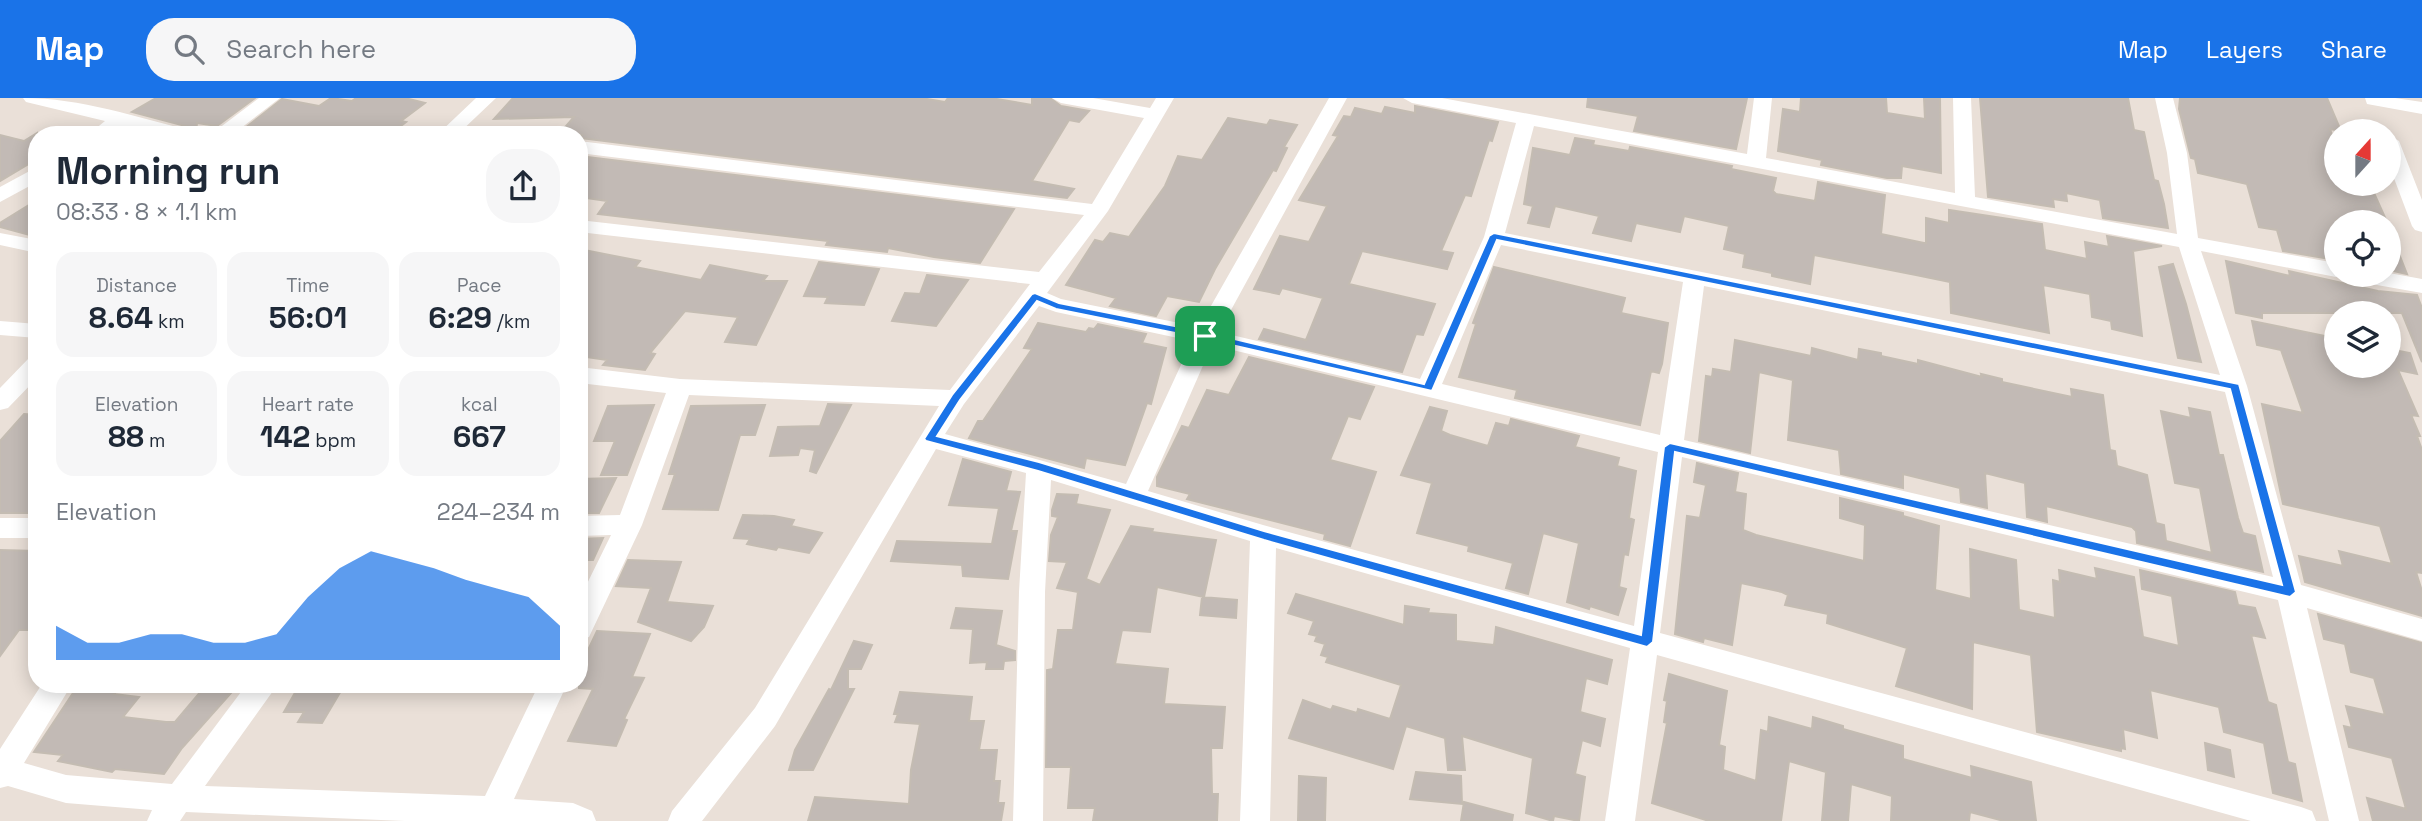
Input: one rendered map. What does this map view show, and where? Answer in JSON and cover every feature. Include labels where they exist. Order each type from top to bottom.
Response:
[{"type":"street","points":[[32,98],[152,126]]},
{"type":"street","points":[[232,126],[271,98]]},
{"type":"street","points":[[456,126],[486,98]]},
{"type":"street","points":[[683,821],[765,717],[956,398],[1098,211],[1159,106],[1061,98]]},
{"type":"street","points":[[1133,497],[1205,336],[1338,98]]},
{"type":"street","points":[[1412,98],[2324,268]]},
{"type":"street","points":[[1756,162],[1763,98]]},
{"type":"street","points":[[1962,98],[1965,201]]},
{"type":"street","points":[[2164,98],[2177,153],[2188,243],[2235,386],[2290,592],[2343,821]]},
{"type":"street","points":[[2372,99],[2422,108]]},
{"type":"street","points":[[2372,99],[2380,119]]},
{"type":"street","points":[[111,126],[123,118]]},
{"type":"street","points":[[1428,388],[1494,236],[1527,120]]},
{"type":"street","points":[[588,148],[1098,211]]},
{"type":"street","points":[[2401,172],[2422,226]]},
{"type":"street","points":[[0,196],[28,179]]},
{"type":"street","points":[[588,227],[1039,288],[1056,306],[1205,336],[1428,388],[2290,592],[2422,629]]},
{"type":"street","points":[[1494,236],[2235,386]]},
{"type":"street","points":[[0,239],[28,245]]},
{"type":"street","points":[[1620,821],[1647,642],[1694,276]]},
{"type":"street","points":[[2401,282],[2422,286]]},
{"type":"street","points":[[0,328],[28,330]]},
{"type":"street","points":[[0,402],[28,373]]},
{"type":"street","points":[[588,376],[680,387],[956,398]]},
{"type":"street","points":[[588,610],[629,525],[680,387]]},
{"type":"street","points":[[930,439],[1039,467],[1264,535],[1647,642],[2301,821]]},
{"type":"street","points":[[1028,821],[1032,592],[1039,467]]},
{"type":"street","points":[[588,526],[629,525]]},
{"type":"street","points":[[0,528],[28,528]]},
{"type":"street","points":[[1255,821],[1264,535]]},
{"type":"street","points":[[52,693],[1,772],[66,789],[171,810],[230,802],[493,811],[573,817],[581,821]]},
{"type":"street","points":[[171,810],[257,693]]},
{"type":"street","points":[[493,811],[549,693]]},
{"type":"building","points":[[156,98],[255,98],[217,126],[197,123],[197,126],[185,126],[132,112]]},
{"type":"building","points":[[331,98],[352,101],[356,98],[405,98],[425,103],[401,121],[406,122],[401,126],[248,126],[282,99],[319,106]]},
{"type":"building","points":[[513,98],[921,98],[945,102],[948,98],[991,98],[1032,105],[1032,98],[1050,98],[1061,106],[1089,111],[1079,122],[1069,120],[1032,181],[1074,189],[1067,198],[588,139],[588,126],[566,126],[574,117],[494,119]]},
{"type":"building","points":[[1588,98],[1747,98],[1736,149],[1634,131],[1638,116],[1587,107]]},
{"type":"building","points":[[1801,98],[1886,98],[1887,113],[1925,119],[1924,98],[1940,98],[1941,173],[1902,166],[1901,178],[1887,178],[1821,165],[1822,160],[1778,151],[1783,109],[1800,112]]},
{"type":"building","points":[[1980,98],[2128,98],[2134,130],[2144,132],[2168,228],[2103,218],[2100,200],[2066,193],[2067,201],[2053,199],[2054,207],[1988,197]]},
{"type":"building","points":[[2180,98],[2327,98],[2336,119],[2324,119],[2324,196],[2375,196],[2382,210],[2324,210],[2324,258],[2283,251],[2277,230],[2259,227],[2247,184],[2198,173],[2195,159],[2191,158],[2179,109]]},
{"type":"building","points":[[1415,106],[1498,122],[1492,141],[1489,140],[1471,196],[1465,195],[1441,251],[1453,253],[1447,269],[1362,251],[1349,284],[1435,304],[1423,335],[1416,334],[1402,372],[1259,339],[1264,329],[1306,340],[1323,298],[1282,288],[1279,294],[1254,289],[1280,236],[1309,242],[1327,206],[1299,200],[1338,136],[1333,135],[1344,116],[1351,117],[1355,108],[1382,114],[1385,107],[1415,113]]},
{"type":"building","points":[[1228,118],[1267,125],[1270,120],[1297,125],[1284,147],[1287,148],[1276,171],[1273,170],[1215,269],[1199,302],[1167,296],[1156,316],[1110,306],[1116,298],[1066,285],[1095,240],[1103,242],[1110,233],[1129,237],[1165,186],[1178,156],[1202,160]]},
{"type":"building","points":[[0,135],[24,141],[28,139],[28,164],[0,181]]},
{"type":"building","points":[[1575,138],[1594,141],[1593,145],[1629,151],[1630,147],[1732,166],[1731,169],[1776,178],[1773,191],[1776,194],[1815,201],[1818,182],[1885,195],[1881,234],[1924,243],[1926,218],[1949,223],[1949,210],[2042,224],[2045,250],[2087,259],[2085,242],[2109,247],[2107,236],[2162,246],[2133,251],[2142,336],[2112,329],[2111,321],[2092,317],[2090,294],[2043,285],[2049,333],[1951,313],[1950,282],[1916,275],[1814,255],[1810,284],[1772,276],[1772,273],[1743,267],[1745,254],[1724,249],[1729,226],[1684,216],[1680,232],[1636,223],[1631,241],[1593,233],[1599,216],[1555,206],[1549,227],[1528,223],[1533,206],[1524,204],[1533,148],[1570,155]]},
{"type":"building","points":[[588,157],[1014,209],[980,263],[888,248],[887,252],[826,245],[828,241],[598,214],[607,201],[588,198]]},
{"type":"building","points":[[28,206],[28,235],[0,227],[0,223]]},
{"type":"building","points":[[588,251],[640,261],[635,267],[701,280],[710,265],[767,276],[763,281],[787,281],[756,345],[725,342],[738,317],[685,311],[650,353],[655,354],[645,370],[603,365],[607,360],[588,357]]},
{"type":"building","points":[[2401,259],[2407,274],[2401,273]]},
{"type":"building","points":[[2226,261],[2290,276],[2289,271],[2324,279],[2324,287],[2360,287],[2417,295],[2422,308],[2422,362],[2401,313],[2401,301],[2324,301],[2324,313],[2262,313],[2262,318],[2236,313]]},
{"type":"building","points":[[819,262],[879,269],[864,305],[825,303],[828,297],[804,296]]},
{"type":"building","points":[[2173,264],[2201,362],[2178,358],[2159,267]]},
{"type":"building","points":[[1494,267],[1625,298],[1621,313],[1668,323],[1662,364],[1659,373],[1651,371],[1640,425],[1515,398],[1517,390],[1459,377],[1476,324],[1473,323]]},
{"type":"building","points":[[927,275],[968,280],[936,326],[892,321],[905,293],[920,294]]},
{"type":"building","points":[[2252,321],[2324,336],[2324,378],[2401,377],[2418,416],[2411,415],[2420,436],[2417,436],[2422,450],[2422,573],[2416,572],[2422,591],[2422,616],[2305,582],[2299,556],[2343,566],[2339,551],[2392,564],[2380,526],[2283,504],[2262,404],[2303,413],[2281,350],[2257,345]]},
{"type":"building","points":[[1038,323],[1086,332],[1098,324],[1146,334],[1142,343],[1166,348],[1151,404],[1147,403],[1125,465],[1086,458],[1084,468],[969,438],[978,421],[983,421],[1032,349],[1024,348]]},
{"type":"building","points":[[1735,340],[1811,356],[1812,348],[1858,360],[1859,349],[1918,364],[1918,360],[1982,377],[1981,374],[2002,379],[2002,382],[2072,397],[2071,389],[2103,395],[2110,450],[2115,451],[2117,466],[2147,475],[2156,523],[2164,525],[2166,541],[2212,553],[2200,488],[2175,483],[2161,411],[2191,418],[2189,408],[2210,412],[2219,455],[2223,455],[2238,518],[2243,533],[2255,536],[2263,572],[2137,543],[2136,531],[2132,527],[2046,506],[2047,522],[2027,517],[2025,483],[1985,473],[1987,508],[1961,502],[1960,488],[1903,474],[1903,488],[1841,474],[1839,450],[1788,440],[1793,380],[1759,372],[1750,453],[1699,441],[1706,376],[1712,377],[1713,369],[1731,372]]},
{"type":"building","points":[[2401,351],[2410,353],[2417,374],[2401,371]]},
{"type":"building","points":[[1249,357],[1374,387],[1360,419],[1348,416],[1330,460],[1376,472],[1350,546],[1324,539],[1325,534],[1187,499],[1190,494],[1157,486],[1157,477],[1182,426],[1189,428],[1207,390],[1229,395]]},
{"type":"building","points":[[828,404],[851,405],[816,473],[810,471],[815,450],[800,448],[798,455],[770,456],[778,427],[820,426]]},
{"type":"building","points":[[654,405],[627,475],[601,475],[615,441],[594,441],[608,406]]},
{"type":"building","points":[[765,405],[755,435],[740,435],[718,510],[663,509],[675,474],[669,474],[691,406]]},
{"type":"building","points":[[1430,407],[1447,411],[1441,431],[1450,435],[1488,446],[1496,423],[1509,426],[1511,419],[1579,436],[1575,447],[1619,458],[1617,466],[1636,471],[1629,518],[1634,520],[1628,555],[1624,554],[1619,587],[1626,589],[1618,615],[1567,602],[1579,543],[1543,533],[1528,594],[1506,588],[1513,563],[1468,551],[1469,546],[1417,533],[1432,483],[1401,475]]},
{"type":"building","points":[[24,414],[28,414],[28,513],[0,513],[0,441]]},
{"type":"building","points":[[963,459],[1011,472],[1006,491],[1020,492],[1011,531],[1017,531],[1008,579],[963,576],[962,565],[891,561],[897,541],[992,544],[999,508],[949,505]]},
{"type":"building","points":[[1697,463],[1738,473],[1735,492],[1746,494],[1743,530],[1756,535],[1864,561],[1865,525],[1840,518],[1840,498],[1903,513],[1903,516],[1939,526],[1935,590],[1971,599],[1970,549],[2016,560],[2019,610],[2055,618],[2053,580],[2060,582],[2059,570],[2097,579],[2095,568],[2134,577],[2143,637],[2179,646],[2172,596],[2142,589],[2140,570],[2235,592],[2238,605],[2255,608],[2265,638],[2251,635],[2268,702],[2276,705],[2288,762],[2295,764],[2302,801],[2273,793],[2264,743],[2224,732],[2219,707],[2150,690],[2157,738],[2123,729],[2125,749],[2121,748],[2121,751],[2037,732],[2031,655],[1973,642],[1972,709],[1896,686],[1907,648],[1827,623],[1828,614],[1785,605],[1788,595],[1782,592],[1741,583],[1732,645],[1704,638],[1703,642],[1675,634],[1687,516],[1700,518],[1706,485],[1694,482]]},
{"type":"building","points":[[616,478],[599,513],[588,513],[588,479]]},
{"type":"building","points":[[1057,494],[1078,495],[1076,504],[1110,510],[1086,579],[1100,585],[1131,526],[1153,529],[1152,532],[1216,540],[1204,597],[1157,587],[1150,632],[1122,630],[1115,664],[1168,669],[1164,704],[1225,707],[1222,748],[1211,748],[1212,794],[1218,794],[1217,821],[1093,821],[1095,808],[1068,808],[1071,767],[1046,767],[1047,670],[1053,669],[1058,630],[1073,630],[1078,592],[1057,588],[1067,562],[1049,561],[1051,535],[1058,517],[1052,516]]},
{"type":"building","points":[[743,515],[794,520],[791,526],[822,533],[809,553],[747,544],[750,539],[734,538]]},
{"type":"building","points":[[603,538],[593,560],[588,560],[588,539]]},
{"type":"building","points":[[0,550],[28,551],[28,630],[19,630],[0,656]]},
{"type":"building","points":[[628,560],[681,562],[667,602],[713,606],[704,627],[691,641],[638,622],[651,588],[616,586]]},
{"type":"building","points":[[1296,594],[1404,625],[1405,606],[1429,609],[1428,613],[1456,615],[1456,641],[1494,645],[1496,627],[1612,660],[1607,684],[1586,678],[1580,712],[1605,719],[1600,746],[1582,740],[1575,774],[1585,777],[1579,821],[1554,816],[1553,821],[1526,813],[1533,758],[1462,736],[1465,770],[1448,770],[1445,738],[1406,726],[1393,769],[1289,738],[1303,700],[1331,710],[1333,706],[1357,713],[1358,709],[1390,719],[1401,685],[1326,662],[1328,657],[1321,655],[1325,644],[1315,641],[1317,636],[1309,634],[1314,621],[1288,613]]},
{"type":"building","points":[[1202,597],[1237,600],[1236,618],[1200,615]]},
{"type":"building","points":[[956,608],[1002,611],[996,645],[1015,651],[1015,660],[1004,661],[1003,669],[986,669],[987,662],[970,663],[973,629],[951,628]]},
{"type":"building","points":[[2318,614],[2422,643],[2422,821],[2373,821],[2367,798],[2406,809],[2392,758],[2349,747],[2344,726],[2352,728],[2346,706],[2385,715],[2374,678],[2351,672],[2345,644],[2324,639]]},
{"type":"building","points":[[597,631],[650,634],[632,677],[644,678],[624,719],[627,720],[616,746],[568,741],[593,689],[588,689],[588,650]]},
{"type":"building","points":[[854,641],[872,645],[861,669],[848,669],[848,689],[854,689],[813,770],[789,770],[795,750],[829,689],[831,690]]},
{"type":"building","points":[[1669,674],[1727,691],[1719,745],[1725,747],[1723,770],[1756,781],[1761,730],[1768,732],[1769,717],[1812,729],[1813,717],[1843,726],[1843,729],[1903,746],[1903,759],[1972,778],[1971,766],[2031,782],[2036,821],[2004,821],[1970,812],[1969,821],[1891,821],[1892,796],[1851,784],[1848,821],[1822,821],[1826,772],[1789,761],[1781,821],[1709,821],[1652,803],[1667,723],[1664,722],[1667,701],[1664,700]]},
{"type":"building","points":[[900,692],[972,697],[969,721],[984,721],[979,750],[997,750],[994,781],[1000,781],[998,803],[1004,803],[1001,821],[808,821],[815,797],[909,804],[911,770],[920,724],[895,722],[898,714],[894,714]]},
{"type":"building","points":[[73,693],[115,693],[139,697],[123,717],[175,722],[199,693],[231,693],[182,748],[164,774],[115,769],[112,772],[58,761],[63,755],[34,752]]},
{"type":"building","points":[[295,693],[340,693],[322,723],[298,722],[304,712],[284,712]]},
{"type":"building","points":[[2205,743],[2230,750],[2234,777],[2208,770]]},
{"type":"building","points":[[1416,772],[1461,776],[1462,804],[1410,799]]},
{"type":"building","points":[[1299,776],[1326,778],[1325,821],[1298,821]]},
{"type":"building","points":[[1464,802],[1513,815],[1512,821],[1461,821]]},
{"type":"route","points":[[1494,236],[2235,386],[2290,592],[1670,447],[1647,642],[1264,535],[1039,467],[930,439],[956,398],[1035,296],[1056,306],[1205,336],[1428,388],[1494,236]]}]
